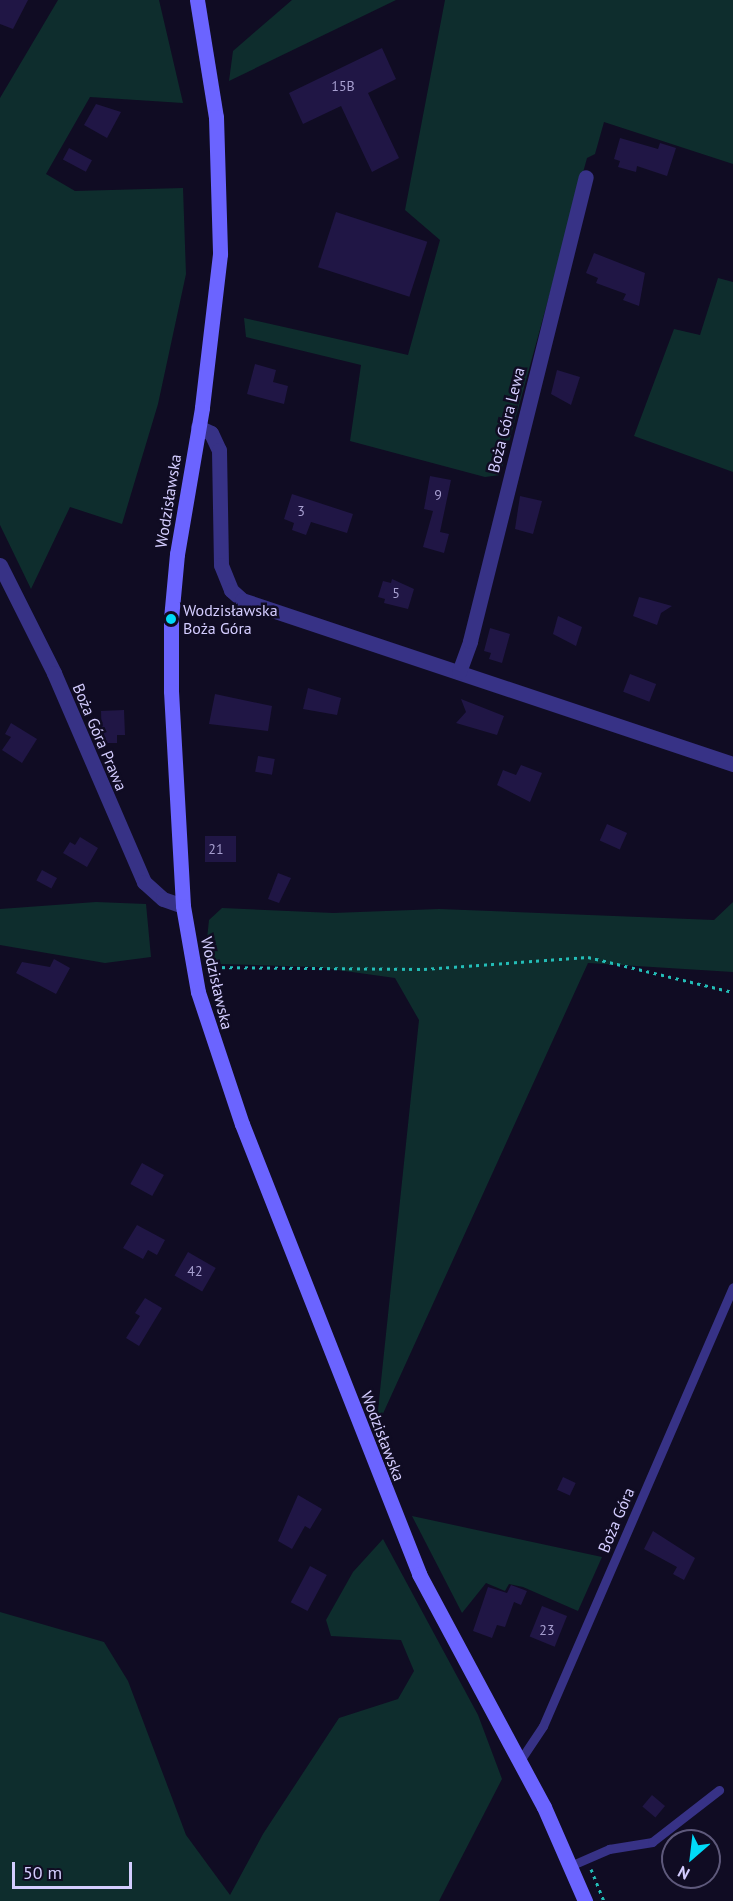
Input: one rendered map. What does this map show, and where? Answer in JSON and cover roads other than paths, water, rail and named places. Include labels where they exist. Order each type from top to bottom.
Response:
[{"type":"main road","name":"Wodzisławska","points":[[197,0],[211,68],[220,181],[220,254],[198,427],[177,554],[171,619],[172,712],[183,906],[193,967],[214,1047],[238,1113],[392,1508],[435,1607],[519,1762],[585,1901]]},
{"type":"street","name":"Boża Góra Lewa","points":[[459,672],[470,641],[586,177]]},
{"type":"street","points":[[198,427],[211,433],[219,450],[221,565],[231,590],[253,605],[733,764]]},
{"type":"street","name":"Boża Góra Prawa","points":[[0,565],[54,673],[144,882],[163,899],[183,906]]},
{"type":"lane","name":"Boża Góra","points":[[519,1762],[543,1726],[733,1287]]},
{"type":"lane","points":[[570,1866],[609,1849],[652,1842],[718,1790]]},
{"type":"place","name":"Wodzisławska Boża Góra","points":[[171,619]]}]
